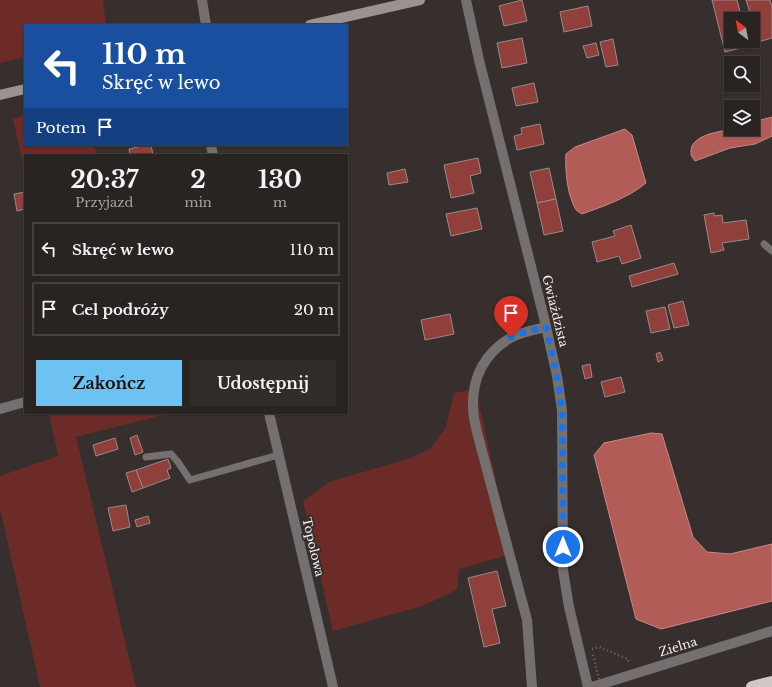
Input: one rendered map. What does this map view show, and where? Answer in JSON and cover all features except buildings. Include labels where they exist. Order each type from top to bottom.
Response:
[{"type":"highway","points":[[752,687],[772,682]]},
{"type":"main road","points":[[314,24],[420,0]]},
{"type":"main road","points":[[0,95],[24,89]]},
{"type":"street","points":[[202,0],[206,24]]},
{"type":"street","name":"Gwiaździsta","points":[[466,0],[479,60],[557,376],[562,410],[563,570],[569,607],[588,687]]},
{"type":"street","points":[[532,687],[527,620],[473,410],[473,394],[482,365],[495,350],[511,337],[546,327]]},
{"type":"street","points":[[0,409],[24,402]]},
{"type":"street","name":"Topolowa","points":[[269,414],[333,687]]},
{"type":"street","name":"Zielna","points":[[592,687],[772,631]]},
{"type":"lane","points":[[764,244],[772,251]]},
{"type":"lane","points":[[146,457],[171,454],[190,480],[278,455]]},
{"type":"path","points":[[592,649],[599,647],[628,659]]},
{"type":"path","points":[[593,655],[601,687]]},
{"type":"shaded area","points":[[0,0],[103,0],[106,24],[24,24],[24,57],[0,63]]},
{"type":"shaded area","points":[[24,115],[24,146],[94,146],[97,154],[24,154],[24,168],[13,119]]},
{"type":"shaded area","points":[[772,117],[772,136],[755,144],[730,148],[695,161],[691,155],[692,146],[696,141],[711,134],[724,131],[724,136],[760,136],[760,120]]},
{"type":"shaded area","points":[[625,129],[632,135],[646,183],[624,197],[582,214],[575,209],[568,189],[566,154],[575,147]]},
{"type":"shaded area","points":[[476,389],[512,554],[459,569],[457,590],[422,606],[333,631],[303,501],[329,482],[408,459],[430,449],[446,427],[454,393]]},
{"type":"shaded area","points":[[49,414],[167,414],[76,437],[136,687],[40,687],[0,508],[0,476],[58,456]]},
{"type":"shaded area","points":[[651,433],[662,434],[693,537],[707,552],[730,554],[772,544],[772,601],[661,629],[636,619],[594,455],[604,443]]},
{"type":"route","points":[[511,337],[546,327],[557,376],[562,410],[563,547]]}]
